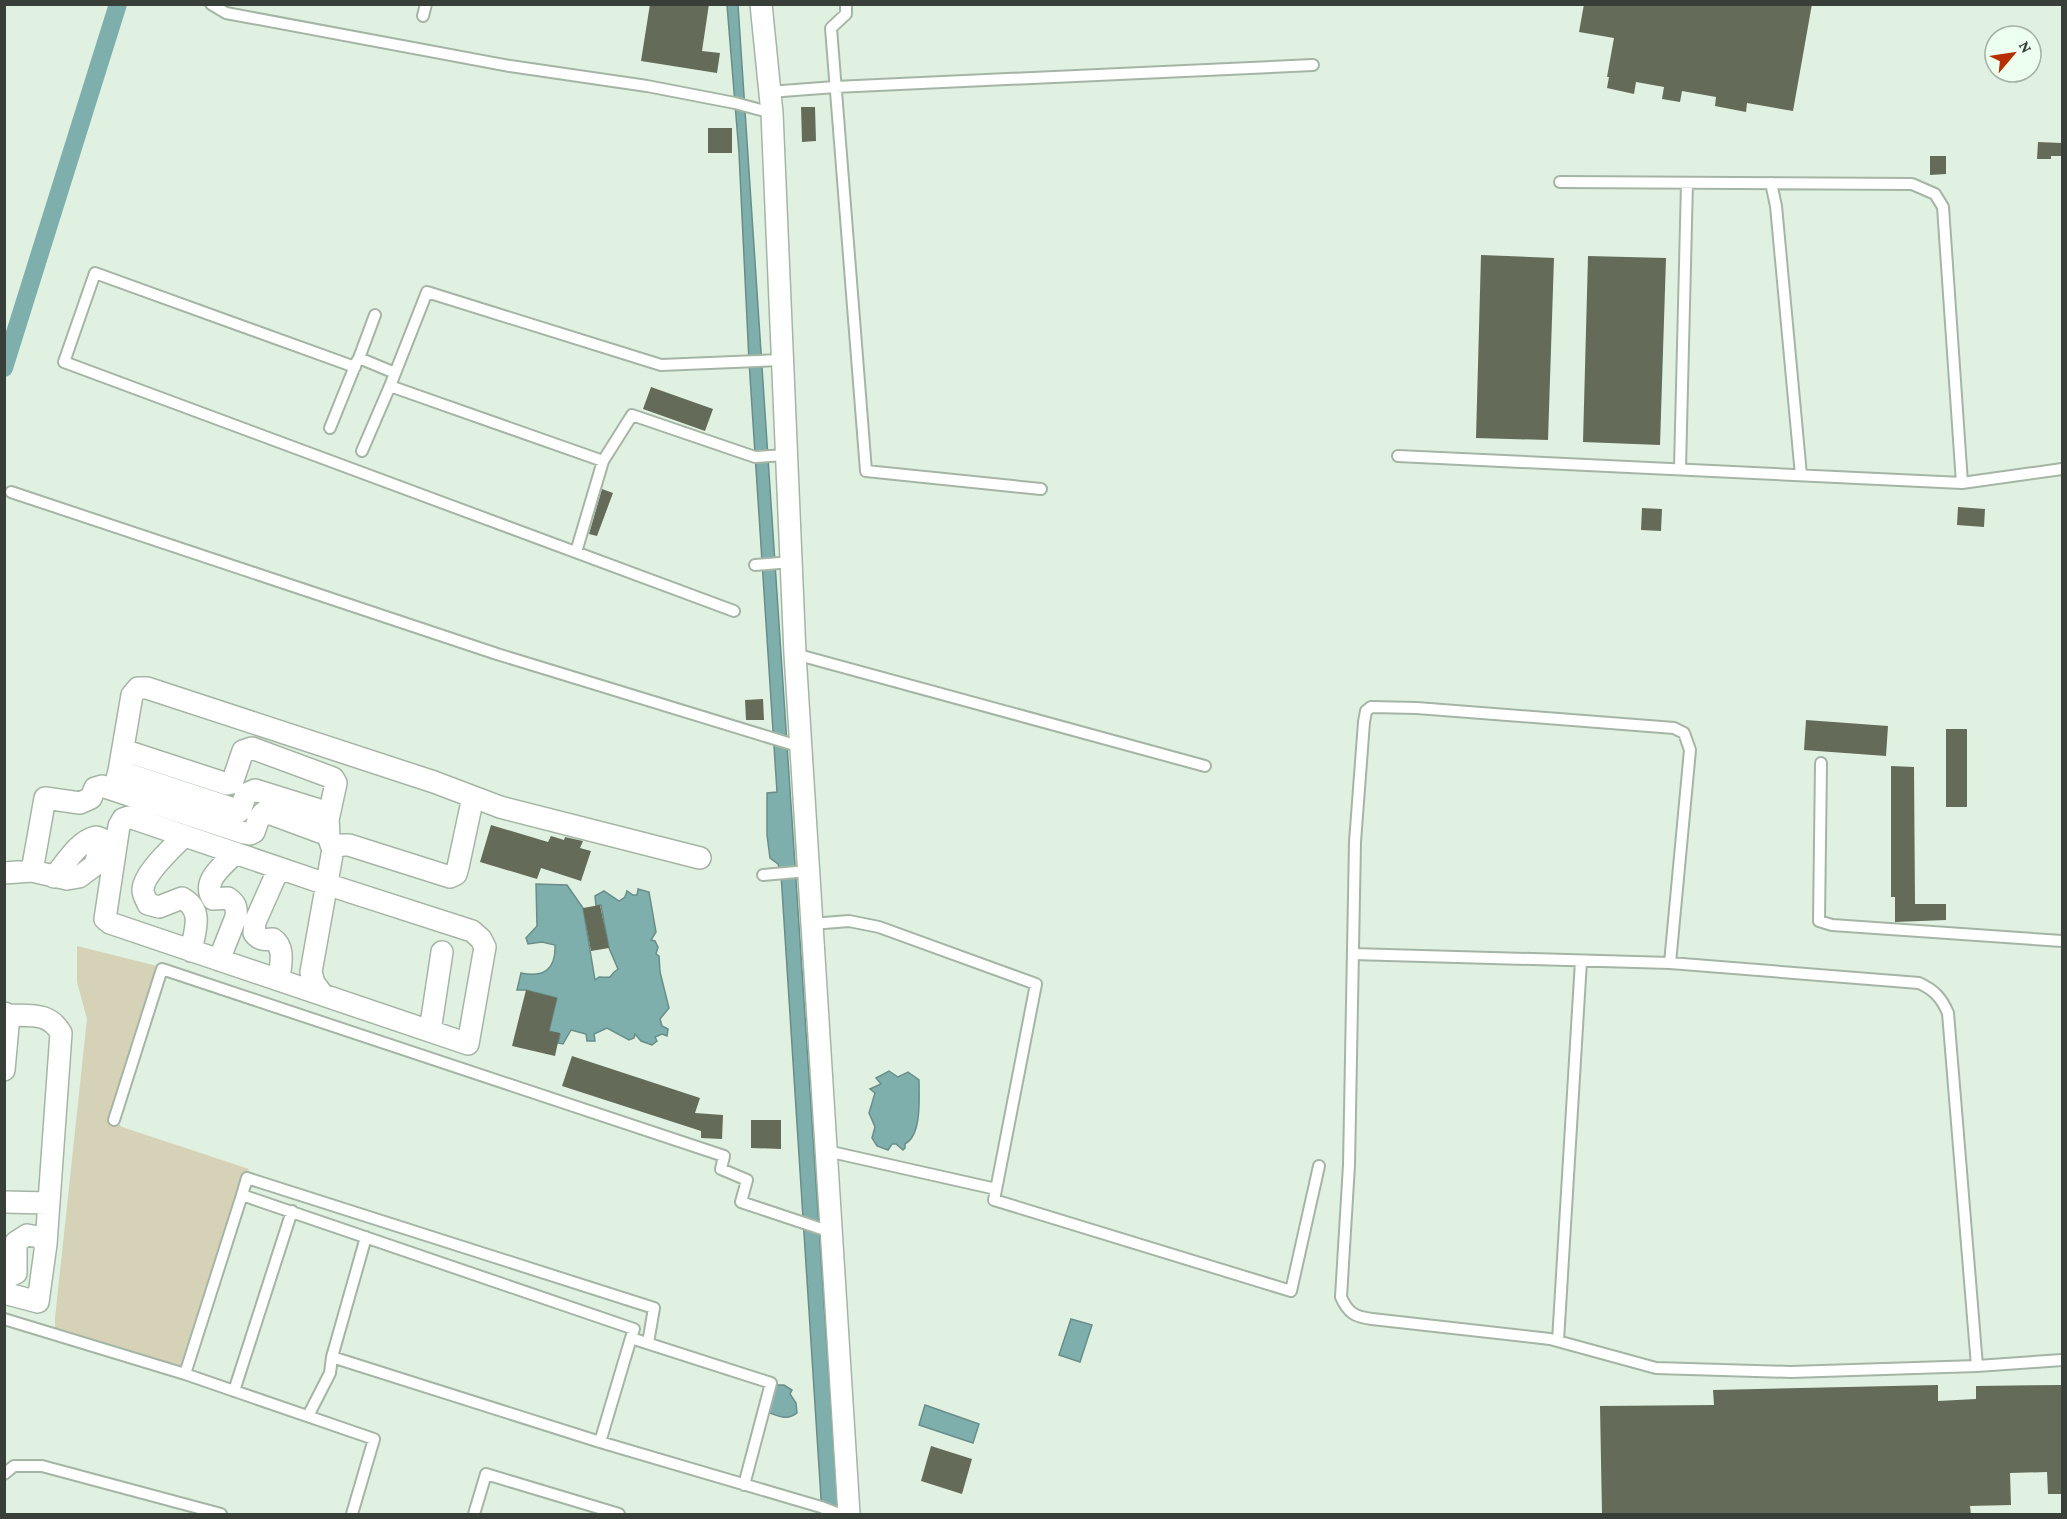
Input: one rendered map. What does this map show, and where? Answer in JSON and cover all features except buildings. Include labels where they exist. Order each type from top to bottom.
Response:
[{"type":"street","points":[[761,4],[772,113],[772,360],[783,563],[795,654],[794,744],[802,872],[811,924],[827,1151],[825,1229],[849,1515]]},
{"type":"street","points":[[116,780],[132,695],[138,688],[147,688],[435,782],[500,807],[700,858]]},
{"type":"street","points":[[123,750],[227,784],[232,783],[243,752],[252,748],[333,778],[336,783],[326,884],[310,972],[314,983],[323,995]]},
{"type":"street","points":[[32,871],[45,798],[80,802],[91,798],[95,788],[116,780],[240,811],[246,794],[255,790],[325,813],[330,835],[341,845],[349,844],[450,877],[456,874],[473,797]]},
{"type":"street","points":[[129,817],[326,884],[472,930],[482,939],[485,947],[468,1044],[191,951],[110,923],[105,919],[119,826],[123,819],[129,817]]},
{"type":"street","points":[[184,836],[165,856],[143,887],[148,904],[159,907],[182,898],[191,903],[197,920],[191,951]]},
{"type":"street","points":[[219,960],[237,909],[235,903],[228,898],[213,899],[209,893],[209,886],[214,876],[235,853]]},
{"type":"street","points":[[279,868],[255,922],[254,933],[257,938],[273,939],[278,943],[284,982]]},
{"type":"street","points":[[4,873],[32,871],[54,877]]},
{"type":"street","points":[[430,1031],[442,952]]},
{"type":"street","points":[[284,982],[301,981],[310,972]]},
{"type":"street","points":[[4,1070],[7,1014],[41,1016],[55,1022],[61,1033],[62,1041],[46,1244],[38,1302],[4,1293]]},
{"type":"street","points":[[4,1202],[49,1203]]},
{"type":"street","points":[[4,1275],[9,1276],[16,1273],[16,1242],[27,1235],[39,1237],[46,1244]]},
{"type":"lane","points":[[211,4],[226,13],[510,66],[647,86],[772,113]]},
{"type":"lane","points":[[423,16],[426,4]]},
{"type":"lane","points":[[846,4],[846,14],[831,28],[866,471],[1041,489]]},
{"type":"lane","points":[[769,92],[1313,65]]},
{"type":"lane","points":[[1560,182],[1912,184],[1935,194],[1943,207],[1962,483]]},
{"type":"lane","points":[[1680,468],[1687,183]]},
{"type":"lane","points":[[1771,183],[1776,206],[1801,475]]},
{"type":"lane","points":[[395,373],[95,273],[63,362],[734,611]]},
{"type":"lane","points":[[362,451],[427,292],[661,365],[772,360]]},
{"type":"lane","points":[[330,428],[375,315]]},
{"type":"lane","points":[[390,387],[603,461]]},
{"type":"lane","points":[[576,552],[603,461],[632,415],[755,457],[777,456]]},
{"type":"lane","points":[[1398,456],[1962,483],[2062,469]]},
{"type":"lane","points":[[11,492],[497,654],[794,744]]},
{"type":"lane","points":[[758,566],[783,563]]},
{"type":"lane","points":[[795,654],[1206,766]]},
{"type":"lane","points":[[1670,963],[1690,750],[1683,733],[1674,728],[1417,708],[1371,707],[1366,711],[1355,842],[1349,1165],[1341,1297],[1345,1307],[1355,1316],[1372,1319],[1558,1341],[1656,1368],[1791,1372],[1977,1366],[2062,1360]]},
{"type":"lane","points":[[1821,763],[1819,921],[1832,925],[2062,941]]},
{"type":"lane","points":[[763,875],[802,872]]},
{"type":"lane","points":[[811,924],[849,921],[879,927],[1036,984],[994,1200],[1291,1291],[1319,1166]]},
{"type":"lane","points":[[1353,954],[1670,963],[1919,983],[1934,990],[1948,1013],[1977,1366]]},
{"type":"lane","points":[[1558,1341],[1581,961]]},
{"type":"lane","points":[[114,1120],[162,969],[724,1156],[721,1169],[747,1180],[741,1202],[825,1229]]},
{"type":"lane","points":[[827,1151],[996,1189]]},
{"type":"lane","points":[[185,1374],[247,1178],[654,1308],[648,1343]]},
{"type":"lane","points":[[242,1195],[634,1329],[600,1442]]},
{"type":"lane","points":[[234,1391],[292,1211]]},
{"type":"lane","points":[[308,1416],[330,1373],[366,1237]]},
{"type":"lane","points":[[4,1319],[185,1374],[374,1439],[352,1515]]},
{"type":"lane","points":[[631,1338],[771,1383],[744,1485]]},
{"type":"lane","points":[[333,1358],[838,1514]]},
{"type":"lane","points":[[4,1474],[9,1464],[42,1466],[221,1515]]},
{"type":"lane","points":[[474,1515],[486,1474],[619,1515]]},
{"type":"shaded area","points":[[77,946],[165,968],[114,1120],[122,1127],[249,1169],[185,1374],[55,1333],[87,1019],[77,982]]},
{"type":"water","points":[[727,5],[738,5],[838,1514],[822,1514],[781,874],[778,864],[770,858],[767,835],[767,793],[777,792],[749,361],[739,153]]},
{"type":"water","points":[[536,884],[567,885],[583,908],[595,980],[599,977],[610,977],[618,969],[609,948],[601,905],[596,906],[595,896],[604,891],[619,901],[625,897],[627,891],[633,895],[637,895],[638,889],[649,892],[656,932],[651,940],[655,941],[658,947],[656,954],[659,956],[660,972],[669,1008],[660,1019],[662,1026],[668,1029],[667,1036],[662,1034],[655,1037],[657,1041],[652,1045],[641,1041],[635,1034],[634,1038],[629,1040],[607,1028],[594,1034],[595,1041],[587,1041],[586,1034],[571,1030],[563,1044],[558,1043],[560,1034],[549,1031],[557,998],[517,990],[521,973],[542,973],[551,966],[555,953],[555,945],[542,942],[528,944],[526,938],[537,926]]},
{"type":"water","points":[[889,1071],[898,1077],[908,1072],[919,1080],[917,1125],[903,1150],[896,1144],[892,1144],[888,1150],[877,1146],[872,1138],[875,1127],[869,1113],[875,1093],[870,1089],[881,1084],[876,1078]]},
{"type":"water","points":[[1071,1319],[1092,1325],[1080,1362],[1059,1355]]},
{"type":"water","points":[[776,1385],[784,1385],[792,1390],[790,1394],[796,1403],[797,1413],[790,1417],[783,1417],[767,1412]]},
{"type":"water","points":[[925,1405],[979,1424],[973,1443],[919,1425]]},
{"type":"waterway","points":[[4,368],[118,4]]}]
